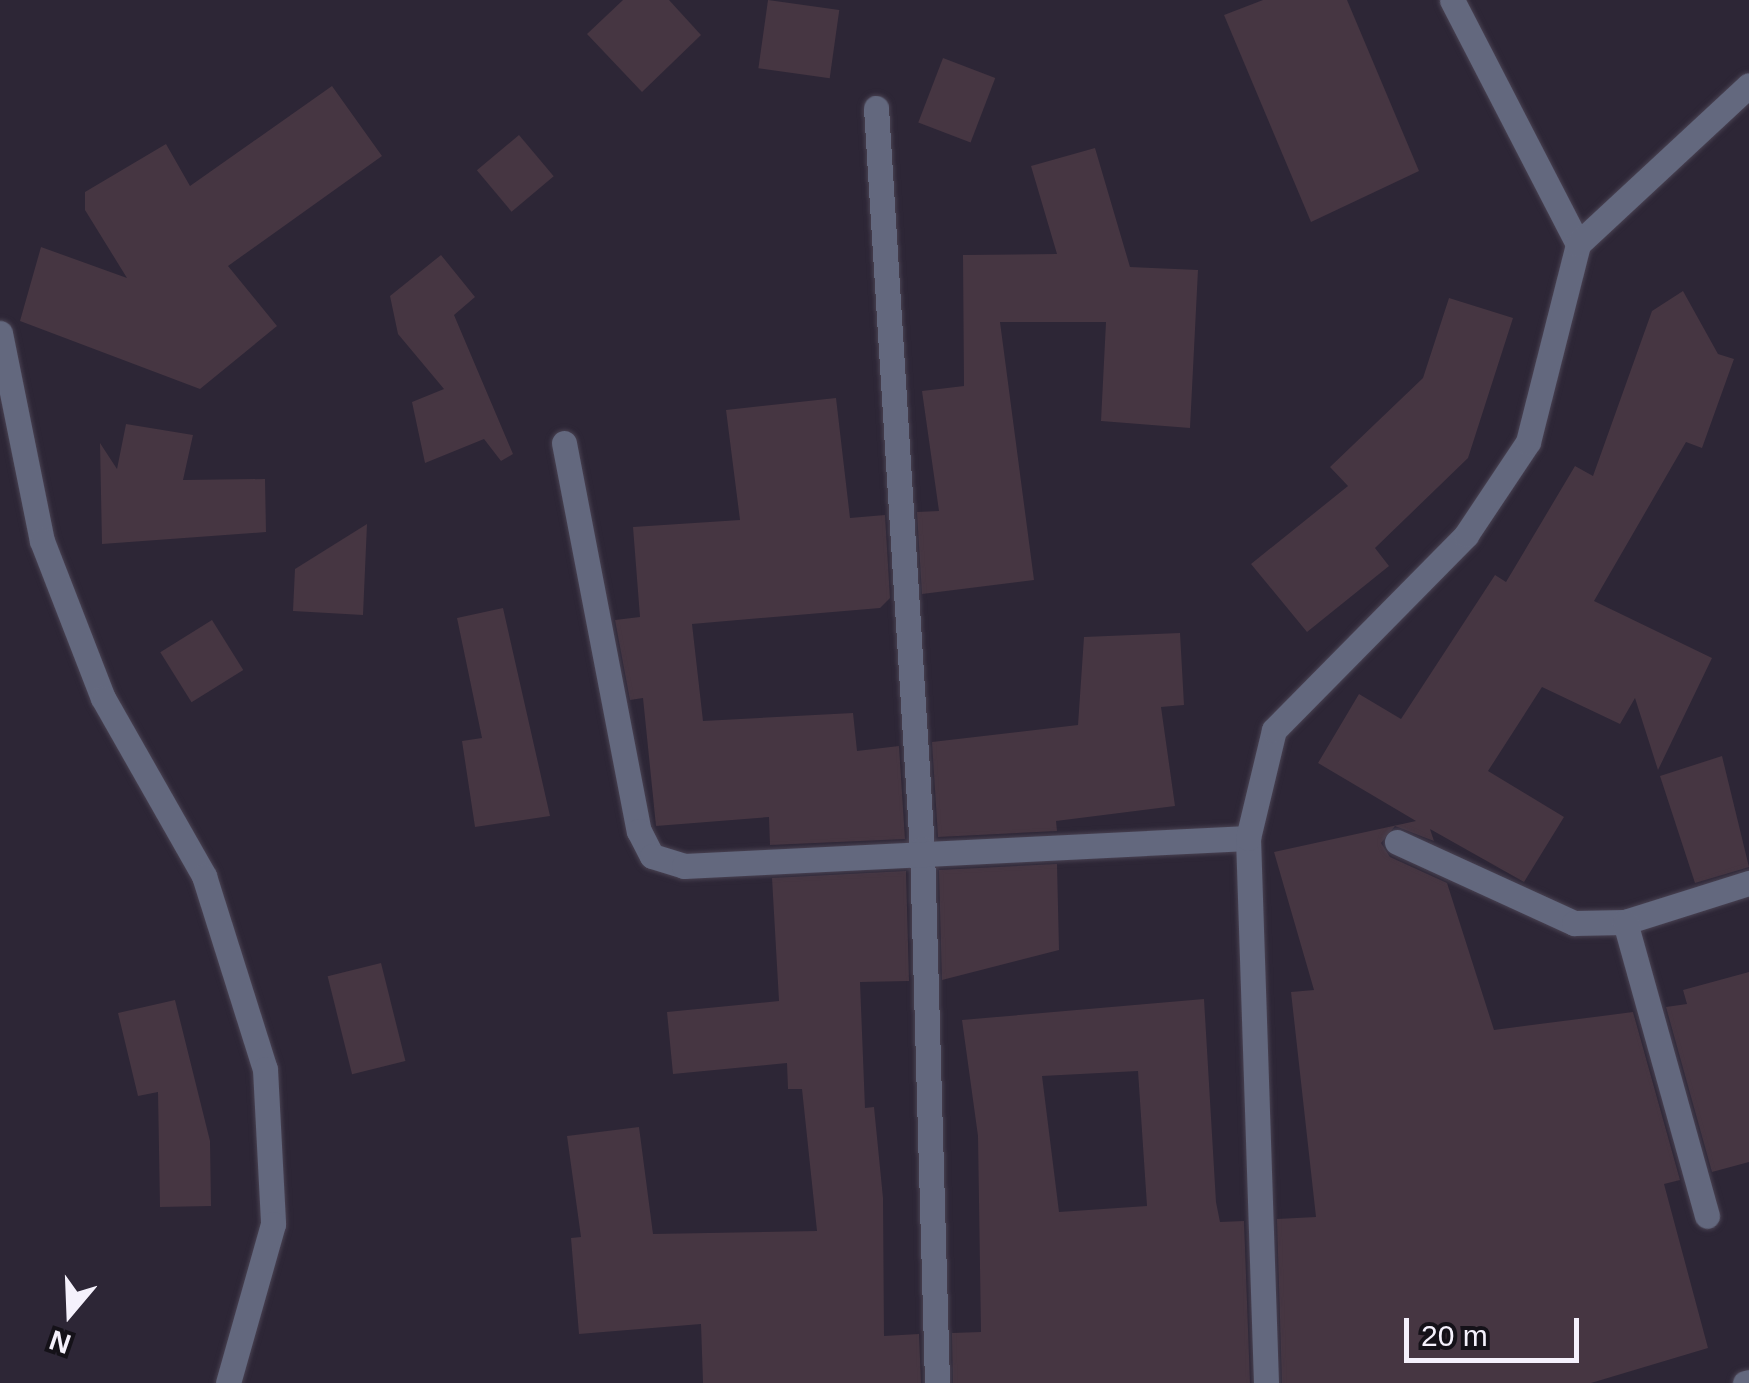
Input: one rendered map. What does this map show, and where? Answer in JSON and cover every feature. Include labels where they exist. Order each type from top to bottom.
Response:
[{"type":"street","points":[[1452,0],[1578,244]]},
{"type":"street","points":[[1266,1383],[1248,838],[1274,730],[1466,535],[1528,442],[1578,244],[1749,84]]},
{"type":"street","points":[[876,108],[922,849],[938,1383]]},
{"type":"street","points":[[0,334],[42,541],[103,698],[204,876],[265,1069],[274,1224],[228,1383]]},
{"type":"street","points":[[564,443],[639,831],[652,856],[684,866],[922,849],[1248,838]]},
{"type":"street","points":[[1397,842],[1574,923],[1626,922],[1749,882]]},
{"type":"street","points":[[1626,922],[1707,1216]]},
{"type":"building","points":[[623,0],[669,0],[701,35],[642,92],[587,34]]},
{"type":"building","points":[[768,0],[839,10],[830,78],[758,68]]},
{"type":"building","points":[[1263,0],[1347,0],[1419,171],[1311,222],[1224,15]]},
{"type":"building","points":[[943,58],[995,78],[971,142],[918,122]]},
{"type":"building","points":[[332,86],[382,156],[228,266],[277,326],[200,389],[20,321],[41,247],[127,278],[85,210],[85,192],[166,144],[190,186]]},
{"type":"building","points":[[519,135],[554,176],[512,212],[477,170]]},
{"type":"building","points":[[1095,148],[1130,267],[1198,270],[1190,428],[1101,421],[1106,322],[1000,322],[1034,580],[922,594],[917,512],[939,511],[922,391],[964,386],[963,255],[1057,254],[1031,166]]},
{"type":"building","points":[[441,255],[475,297],[454,315],[513,454],[501,461],[484,439],[425,463],[412,402],[444,389],[398,334],[390,296]]},
{"type":"building","points":[[1683,291],[1718,354],[1734,359],[1702,448],[1686,442],[1594,601],[1712,658],[1658,770],[1635,698],[1620,724],[1542,687],[1488,771],[1564,817],[1524,882],[1430,829],[1434,841],[1395,826],[1381,843],[1390,857],[1447,883],[1494,1030],[1633,1012],[1680,1180],[1664,1184],[1708,1348],[1591,1383],[1282,1383],[1277,1219],[1316,1217],[1291,992],[1314,990],[1274,852],[1416,821],[1318,763],[1359,694],[1401,719],[1495,575],[1506,582],[1575,466],[1593,476],[1652,311]]},
{"type":"building","points":[[1449,298],[1513,318],[1468,458],[1375,548],[1389,566],[1307,632],[1251,564],[1348,486],[1330,467],[1423,378]]},
{"type":"building","points":[[836,398],[850,518],[885,515],[890,598],[880,608],[692,624],[703,721],[853,713],[857,751],[899,746],[905,839],[770,845],[769,817],[656,826],[643,698],[630,700],[615,620],[640,617],[633,527],[740,520],[726,410]]},
{"type":"building","points":[[126,424],[193,435],[183,480],[265,479],[266,532],[102,544],[100,443],[117,469]]},
{"type":"building","points":[[367,524],[363,615],[293,611],[295,569]]},
{"type":"building","points":[[503,608],[550,816],[475,827],[462,741],[482,738],[457,618]]},
{"type":"building","points":[[212,620],[243,670],[192,702],[160,652]]},
{"type":"building","points":[[1180,633],[1184,705],[1161,707],[1175,806],[1056,821],[1057,831],[938,837],[932,742],[1078,725],[1084,637]]},
{"type":"building","points":[[1722,756],[1749,867],[1695,883],[1660,776]]},
{"type":"building","points":[[1057,864],[1059,950],[942,980],[939,870]]},
{"type":"building","points":[[906,871],[909,981],[860,982],[865,1108],[874,1107],[883,1198],[884,1336],[919,1334],[921,1383],[703,1383],[701,1324],[579,1334],[571,1238],[581,1237],[567,1136],[639,1127],[653,1234],[817,1231],[802,1089],[788,1089],[787,1063],[673,1074],[667,1012],[779,1001],[772,878]]},
{"type":"building","points":[[381,963],[405,1061],[352,1074],[328,976]]},
{"type":"building","points":[[1749,972],[1749,1162],[1712,1172],[1666,1007],[1687,1004],[1683,990]]},
{"type":"building","points":[[1204,999],[1216,1202],[1220,1222],[1244,1221],[1250,1383],[953,1383],[952,1333],[981,1332],[978,1136],[962,1020]],"holes":[[[1138,1071],[1147,1206],[1059,1212],[1042,1076]]]},
{"type":"building","points":[[175,1000],[210,1141],[211,1206],[160,1207],[158,1092],[138,1096],[118,1013]]}]
